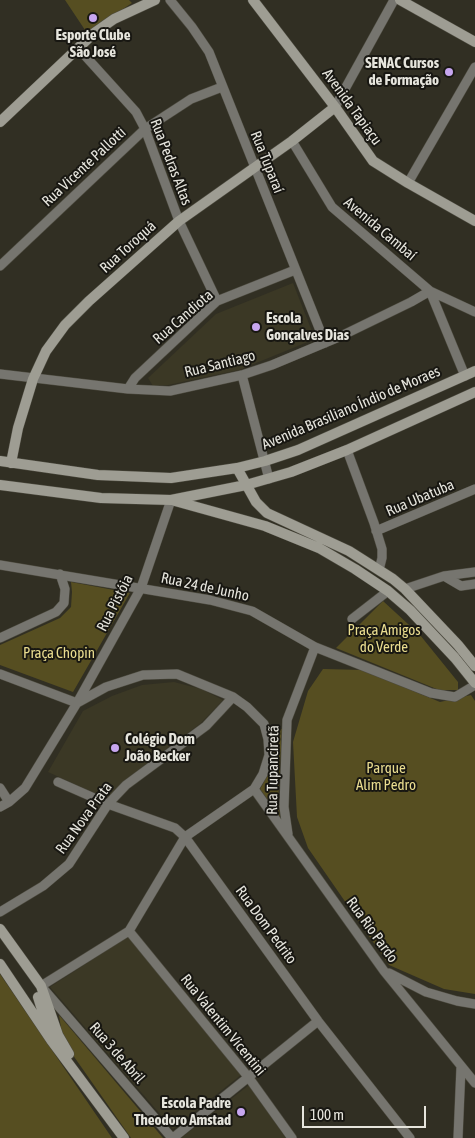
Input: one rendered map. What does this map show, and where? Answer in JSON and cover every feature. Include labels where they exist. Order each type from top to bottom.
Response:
[{"type":"main road","points":[[0,122],[94,33],[114,19],[155,0]]},
{"type":"main road","name":"Avenida Tapiaçu","points":[[254,0],[335,106],[368,156],[408,183],[475,221]]},
{"type":"main road","points":[[400,0],[475,42]]},
{"type":"main road","name":"Rua Toroquá","points":[[11,463],[18,428],[33,379],[46,351],[66,325],[89,301],[179,221],[292,141],[335,106]]},
{"type":"main road","name":"Avenida Brasiliano Índio de Moraes","points":[[0,461],[98,475],[171,478],[237,468],[298,450],[470,374]]},
{"type":"main road","points":[[0,485],[101,498],[171,500],[246,485],[314,464],[475,392]]},
{"type":"main road","points":[[237,468],[256,502],[267,513],[349,551],[405,589],[458,645],[470,665],[475,684]]},
{"type":"main road","points":[[171,500],[239,518],[319,548],[388,591],[470,665]]},
{"type":"main road","points":[[371,580],[379,570]]},
{"type":"main road","points":[[0,929],[41,986],[58,1034],[81,1072],[85,1086]]},
{"type":"main road","points":[[0,964],[51,1040],[124,1138]]},
{"type":"main road","points":[[41,986],[38,996],[39,1002],[51,1040]]},
{"type":"street","name":"Rua Tuparaí","points":[[170,0],[209,52],[325,343]]},
{"type":"street","points":[[335,106],[394,0]]},
{"type":"street","name":"Rua Pedras Altas","points":[[78,48],[136,112],[145,129],[179,221],[217,302]]},
{"type":"street","points":[[408,183],[475,67]]},
{"type":"street","name":"Rua Vicente Pallotti","points":[[0,266],[145,129],[191,99],[222,87]]},
{"type":"street","name":"Avenida Cambaí","points":[[292,141],[332,207],[430,291],[475,312]]},
{"type":"street","name":"Rua Candiota","points":[[128,389],[134,378],[217,302],[295,270]]},
{"type":"street","points":[[430,291],[470,374]]},
{"type":"street","name":"Rua Santiago","points":[[0,374],[128,389],[170,391],[242,375],[325,343],[430,291]]},
{"type":"street","points":[[242,375],[269,479]]},
{"type":"street","points":[[347,450],[382,549],[379,570]]},
{"type":"street","name":"Rua Ubatuba","points":[[376,531],[475,489]]},
{"type":"street","name":"Rua Pistóia","points":[[0,807],[26,788],[77,703],[141,588],[171,500]]},
{"type":"street","name":"Rua 24 de Junho","points":[[0,564],[210,600],[252,611],[316,648],[432,693],[455,697],[475,684]]},
{"type":"street","points":[[405,589],[444,576],[475,572]]},
{"type":"street","points":[[0,638],[56,612],[64,603],[64,589],[60,574]]},
{"type":"street","points":[[444,576],[461,586],[475,584]]},
{"type":"street","points":[[352,619],[388,591]]},
{"type":"street","name":"Rua Tupanciretã","points":[[289,838],[284,807],[287,720],[316,648]]},
{"type":"street","points":[[0,674],[77,703],[106,687],[143,675],[176,674],[233,697],[264,724],[268,739],[269,755],[263,774],[254,788],[185,837],[129,931],[41,986]]},
{"type":"street","name":"Rua Nova Prata","points":[[0,912],[43,886],[69,864],[108,804],[126,785],[206,726],[233,697]]},
{"type":"street","name":"Rua Dom Pedrito","points":[[58,782],[108,804],[175,828],[185,837],[318,1021],[410,1138]]},
{"type":"street","points":[[0,788],[9,802]]},
{"type":"street","name":"Rua Rio Pardo","points":[[254,788],[384,971],[475,1083]]},
{"type":"street","name":"Rua Valentim Vicentini","points":[[129,931],[249,1078],[292,1138]]},
{"type":"street","points":[[384,971],[426,992],[475,1004]]},
{"type":"street","name":"Rua 3 de Abril","points":[[41,986],[172,1138]]},
{"type":"street","points":[[172,1138],[318,1021]]},
{"type":"street","points":[[458,1138],[462,1067]]},
{"type":"shaded area","name":"Escola Gonçalves Dias","points":[[293,283],[315,339],[239,370],[168,385],[153,386],[148,378],[216,314]]},
{"type":"shaded area","name":"Colégio Dom João Becker","points":[[174,682],[201,689],[223,700],[201,723],[122,782],[108,799],[48,772],[83,711],[112,696],[142,685]]},
{"type":"shaded area","points":[[129,936],[241,1075],[173,1129],[50,987]]},
{"type":"shaded area","name":"Escola Padre Theodoro Amstad","points":[[249,1085],[286,1138],[181,1138]]},
{"type":"green space","name":"Esporte Clube São José","points":[[65,0],[129,0],[132,3],[87,33]]},
{"type":"green space","name":"Praça Chopin","points":[[71,582],[130,593],[73,692],[0,665],[0,645],[60,618],[71,607]]},
{"type":"green space","name":"Praça Amigos do Verde","points":[[383,601],[420,635],[458,682],[458,690],[439,690],[336,648]]},
{"type":"green space","name":"Parque Alim Pedro","points":[[323,669],[363,670],[440,702],[471,695],[475,701],[475,994],[444,989],[389,965],[308,848],[297,817],[293,742],[308,691]]},
{"type":"green space","points":[[282,729],[278,802],[280,817],[260,789],[268,774],[272,754],[268,730],[272,732]]},
{"type":"green space","points":[[0,974],[112,1138],[0,1138]]},
{"type":"green space","points":[[59,1015],[163,1138],[131,1138],[63,1041]]},
{"type":"place","name":"Esporte Clube São José","points":[[93,18]]},
{"type":"place","name":"SENAC Cursos de Formação","points":[[449,72]]},
{"type":"place","name":"Escola Gonçalves Dias","points":[[256,327]]},
{"type":"place","name":"Colégio Dom João Becker","points":[[115,748]]},
{"type":"place","name":"Escola Padre Theodoro Amstad","points":[[241,1112]]}]
